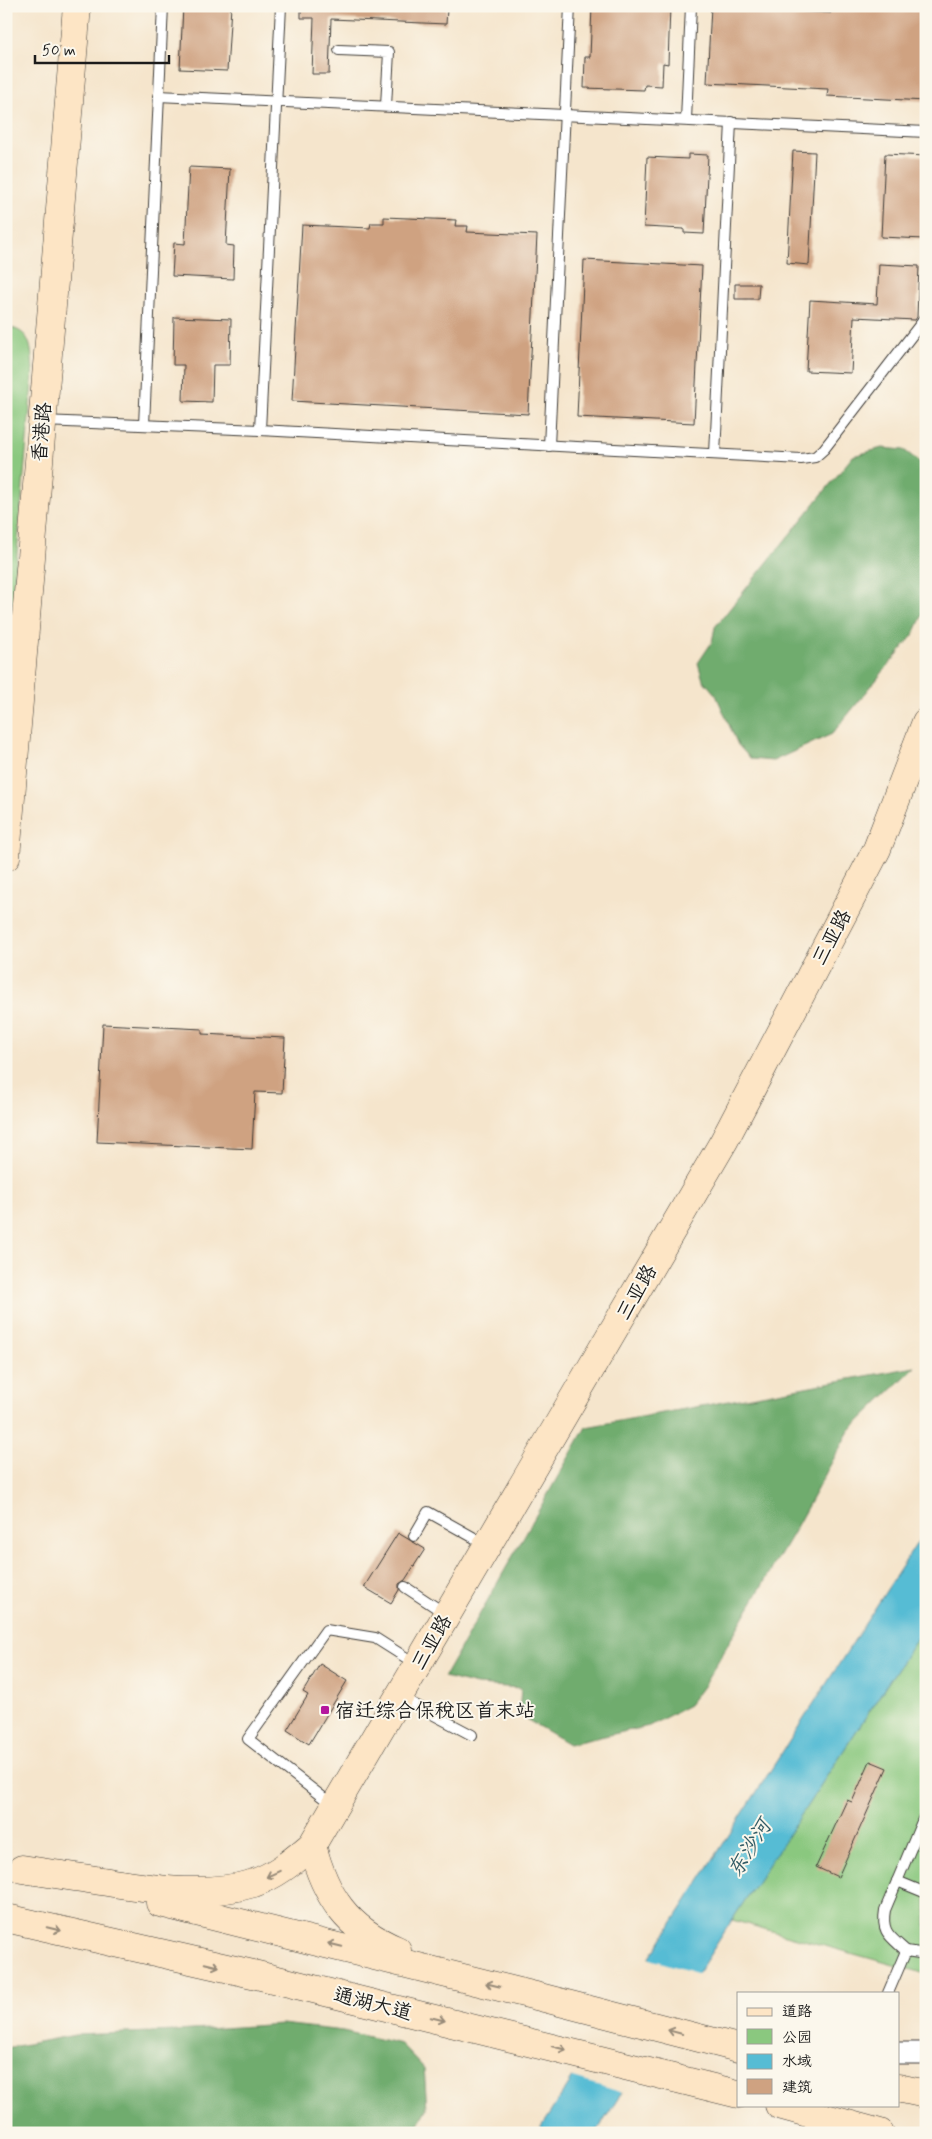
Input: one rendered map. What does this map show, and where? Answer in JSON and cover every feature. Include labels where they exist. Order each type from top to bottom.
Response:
[{"type":"street","name":"香港路","points":[[6,857],[76,6]]},
{"type":"street","name":"三亚路","points":[[312,1845],[724,1141],[877,849],[926,722]]},
{"type":"street","points":[[14,1868],[155,1889],[191,1892],[254,1883],[281,1870],[312,1845],[316,1862],[343,1914],[363,1932],[390,1947],[465,1978]]},
{"type":"street","points":[[14,1868],[540,1996],[730,2046]]},
{"type":"street","name":"通湖大道","points":[[6,1918],[512,2036],[737,2094]]},
{"type":"street","points":[[900,2053],[926,2053]]},
{"type":"street","points":[[900,2088],[926,2094]]},
{"type":"street","points":[[783,2106],[880,2133]]},
{"type":"lane","points":[[144,425],[163,6]]},
{"type":"lane","points":[[260,430],[281,6]]},
{"type":"lane","points":[[550,446],[570,6]]},
{"type":"lane","points":[[686,120],[691,6]]},
{"type":"lane","points":[[339,50],[389,52],[386,106]]},
{"type":"lane","points":[[158,96],[926,132]]},
{"type":"lane","points":[[715,454],[731,122]]},
{"type":"lane","points":[[42,421],[260,430],[801,458],[815,456],[824,449],[926,316]]},
{"type":"lane","points":[[414,1536],[428,1512],[488,1545]]},
{"type":"lane","points":[[405,1587],[447,1615]]},
{"type":"lane","points":[[335,1806],[248,1739],[326,1630],[375,1638],[417,1665]]},
{"type":"lane","points":[[399,1696],[472,1734]]},
{"type":"lane","points":[[926,1812],[885,1910],[882,1922],[887,1933],[906,1951],[926,1954]]},
{"type":"lane","points":[[897,1881],[926,1892]]},
{"type":"lane","points":[[888,1992],[906,1951]]},
{"type":"green space","points":[[6,327],[21,332],[26,337],[31,349],[33,371],[6,681]]},
{"type":"green space","points":[[882,448],[904,450],[926,467],[926,607],[914,634],[832,734],[773,761],[751,759],[738,745],[716,695],[703,680],[698,663],[712,642],[715,627],[853,456]]},
{"type":"green space","points":[[915,1367],[849,1431],[794,1531],[704,1685],[689,1705],[649,1726],[569,1744],[519,1715],[521,1688],[477,1685],[444,1677],[586,1427]]},
{"type":"green space","points":[[926,1625],[926,1974],[732,1920]]},
{"type":"green space","points":[[282,2024],[343,2031],[401,2044],[424,2068],[427,2109],[414,2133],[6,2133],[6,2048],[75,2035]]},
{"type":"water","name":"东沙河","points":[[926,1529],[926,1625],[732,1920],[596,2133],[537,2133]]},
{"type":"pier","points":[[647,1958],[700,1974],[624,2093],[570,2077]]},
{"type":"building","points":[[183,6],[231,6],[227,71],[180,69]]},
{"type":"building","points":[[301,6],[395,6],[447,9],[446,24],[331,19],[329,74],[312,74],[314,18],[301,18]]},
{"type":"building","points":[[592,6],[670,6],[668,64],[663,63],[662,86],[645,85],[644,90],[584,88],[585,57],[590,57]]},
{"type":"building","points":[[865,6],[926,6],[926,101],[827,96],[828,89],[707,83],[711,7],[831,13],[831,8],[865,10]]},
{"type":"building","points":[[793,151],[815,152],[809,265],[787,263]]},
{"type":"building","points":[[688,154],[708,155],[704,234],[684,233],[684,229],[644,227],[647,157],[688,159]]},
{"type":"building","points":[[885,154],[926,156],[924,239],[881,237]]},
{"type":"building","points":[[189,167],[230,169],[226,245],[234,246],[233,279],[172,276],[174,243],[185,244]]},
{"type":"building","points":[[384,217],[456,220],[455,226],[468,226],[467,232],[537,235],[528,414],[292,401],[302,225],[370,228],[371,223],[384,223]]},
{"type":"building","points":[[584,260],[702,266],[694,423],[577,417]]},
{"type":"building","points":[[879,264],[919,266],[917,317],[915,320],[854,317],[851,373],[806,371],[810,300],[877,304]]},
{"type":"building","points":[[735,284],[759,284],[758,299],[735,299]]},
{"type":"building","points":[[174,317],[231,319],[230,365],[213,365],[212,402],[183,401],[184,365],[173,365]]},
{"type":"building","points":[[103,1024],[202,1029],[202,1034],[285,1038],[282,1093],[255,1092],[252,1149],[97,1142]]},
{"type":"building","points":[[398,1533],[425,1549],[405,1580],[399,1584],[399,1590],[391,1603],[364,1587]]},
{"type":"building","points":[[320,1664],[347,1681],[309,1744],[287,1730],[308,1695],[303,1692]]},
{"type":"building","points":[[870,1761],[887,1768],[838,1877],[816,1867],[847,1800],[852,1802]]},
{"type":"place","name":"宿迁综合保税区首末站","points":[[325,1710]]}]
